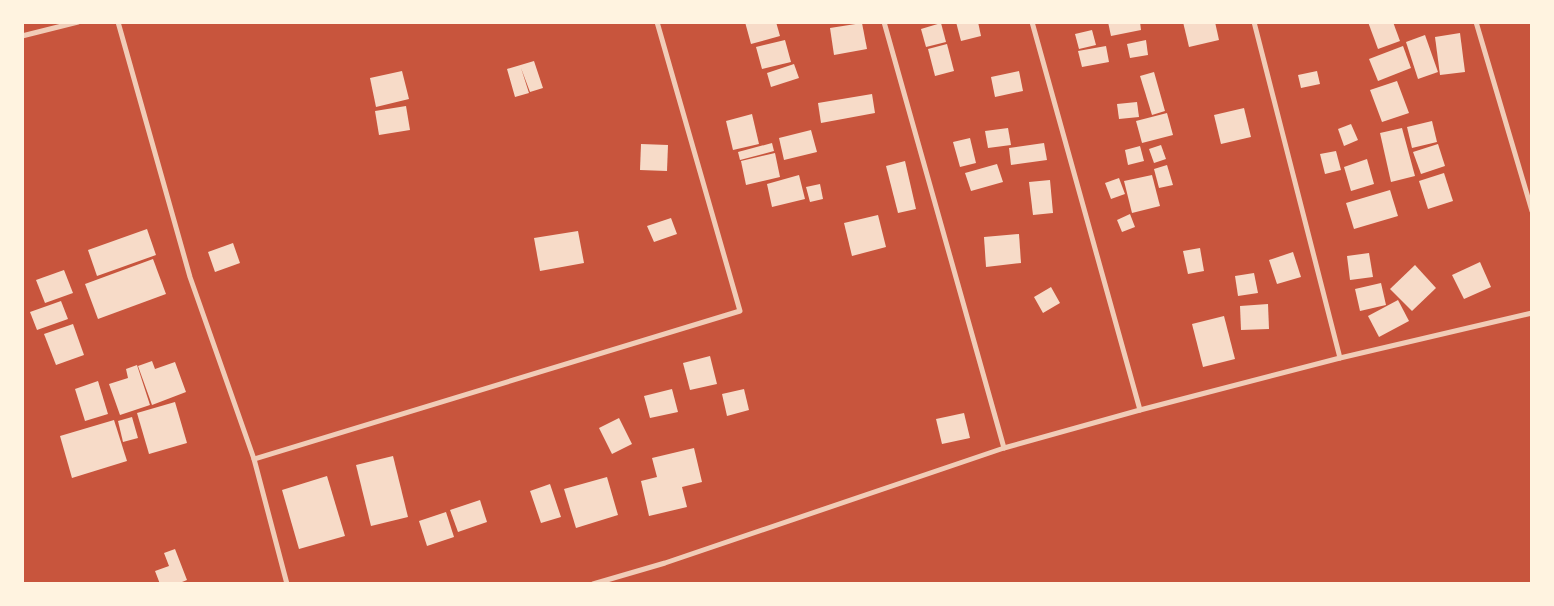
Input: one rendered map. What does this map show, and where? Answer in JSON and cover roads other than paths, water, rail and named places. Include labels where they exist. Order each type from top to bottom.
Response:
[{"type":"street","points":[[22,36],[78,22]]},
{"type":"street","points":[[118,22],[190,277],[254,460],[287,584]]},
{"type":"street","points":[[254,460],[740,312],[657,22]]},
{"type":"street","points":[[884,22],[1004,448]]},
{"type":"street","points":[[1032,22],[1140,410]]},
{"type":"street","points":[[1254,22],[1340,358]]},
{"type":"street","points":[[1476,22],[1532,211]]},
{"type":"street","points":[[593,584],[664,563],[1004,448],[1140,410],[1340,358],[1532,314]]}]
